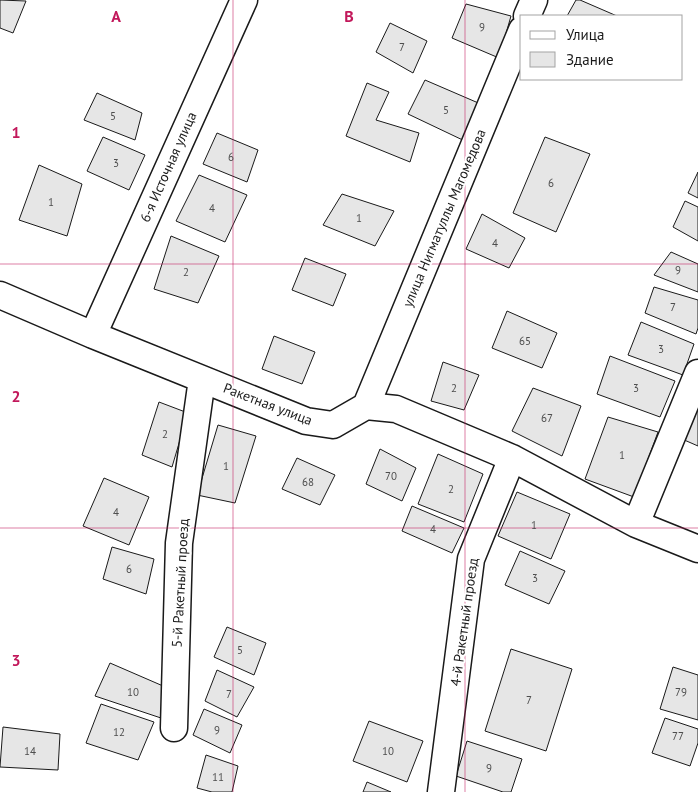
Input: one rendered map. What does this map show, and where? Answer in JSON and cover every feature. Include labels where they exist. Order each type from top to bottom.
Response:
[{"type":"street","name":"6-я Источная улица","points":[[92,335],[244,0]]},
{"type":"street","points":[[527,15],[534,0]]},
{"type":"street","name":"улица Нигматуллы Магомедова","points":[[366,406],[520,35]]},
{"type":"street","name":"Ракетная улица","points":[[0,295],[92,335],[306,421],[333,425],[366,406]]},
{"type":"street","points":[[636,524],[698,373]]},
{"type":"street","name":"5-й Ракетный проезд","points":[[174,728],[179,544],[202,378]]},
{"type":"street","points":[[366,406],[396,409],[512,458],[636,524],[698,549]]},
{"type":"street","name":"4-й Ракетный проезд","points":[[442,792],[471,559],[512,458]]},
{"type":"building","points":[[0,0],[26,1],[13,33],[0,28]]},
{"type":"building","points":[[576,0],[580,0],[615,15],[568,15]]},
{"type":"building","points":[[466,4],[511,16],[499,58],[452,38]]},
{"type":"building","points":[[390,23],[427,41],[413,73],[376,52]]},
{"type":"building","points":[[425,80],[483,105],[469,143],[408,114]]},
{"type":"building","points":[[367,83],[389,92],[376,120],[419,133],[410,162],[346,136]]},
{"type":"building","points":[[97,93],[142,113],[135,140],[84,120]]},
{"type":"building","points":[[217,133],[258,150],[247,182],[203,164]]},
{"type":"building","points":[[103,137],[145,155],[129,190],[87,171]]},
{"type":"building","points":[[545,137],[590,154],[556,232],[513,213]]},
{"type":"building","points":[[39,165],[82,184],[67,236],[19,220]]},
{"type":"building","points":[[698,172],[698,198],[688,193]]},
{"type":"building","points":[[199,175],[247,195],[225,242],[176,221]]},
{"type":"building","points":[[342,194],[394,211],[375,246],[323,225]]},
{"type":"building","points":[[685,201],[698,207],[698,241],[673,227]]},
{"type":"building","points":[[482,214],[525,238],[509,268],[466,249]]},
{"type":"building","points":[[171,236],[219,256],[198,303],[154,289]]},
{"type":"building","points":[[671,252],[698,264],[698,292],[654,275]]},
{"type":"building","points":[[305,258],[346,274],[333,306],[292,290]]},
{"type":"building","points":[[654,287],[698,300],[698,328],[696,334],[645,313]]},
{"type":"building","points":[[507,311],[557,333],[542,368],[492,348]]},
{"type":"building","points":[[641,322],[694,344],[683,375],[628,355]]},
{"type":"building","points":[[274,336],[315,352],[302,384],[262,369]]},
{"type":"building","points":[[610,356],[675,381],[660,417],[597,394]]},
{"type":"building","points":[[443,362],[479,375],[464,410],[431,401]]},
{"type":"building","points":[[533,388],[581,406],[562,456],[512,431]]},
{"type":"building","points":[[698,397],[698,446],[682,439]]},
{"type":"building","points":[[159,402],[188,413],[172,467],[142,455]]},
{"type":"building","points":[[608,417],[658,432],[634,497],[585,479]]},
{"type":"building","points":[[218,425],[256,436],[235,503],[197,495]]},
{"type":"building","points":[[380,449],[416,468],[402,501],[366,484]]},
{"type":"building","points":[[438,454],[483,474],[464,522],[418,504]]},
{"type":"building","points":[[297,458],[335,475],[320,505],[282,489]]},
{"type":"building","points":[[104,478],[149,497],[129,545],[83,526]]},
{"type":"building","points":[[517,492],[570,514],[551,559],[498,536]]},
{"type":"building","points":[[412,506],[464,528],[452,553],[402,531]]},
{"type":"building","points":[[112,547],[154,559],[146,594],[103,579]]},
{"type":"building","points":[[520,551],[565,571],[549,604],[505,585]]},
{"type":"building","points":[[227,627],[266,643],[254,675],[214,657]]},
{"type":"building","points":[[511,649],[572,669],[546,751],[485,731]]},
{"type":"building","points":[[110,663],[170,689],[161,718],[95,696]]},
{"type":"building","points":[[673,667],[698,675],[698,720],[660,709]]},
{"type":"building","points":[[217,670],[254,687],[237,717],[205,701]]},
{"type":"building","points":[[101,704],[154,722],[138,760],[86,743]]},
{"type":"building","points":[[204,709],[242,725],[230,753],[193,735]]},
{"type":"building","points":[[665,718],[698,729],[698,743],[690,766],[652,753]]},
{"type":"building","points":[[369,721],[423,741],[407,782],[353,761]]},
{"type":"building","points":[[3,727],[60,734],[58,770],[0,767]]},
{"type":"building","points":[[467,741],[522,759],[511,792],[503,792],[456,776]]},
{"type":"building","points":[[206,755],[238,766],[232,792],[212,792],[197,788]]},
{"type":"building","points":[[367,782],[391,792],[363,792]]}]
